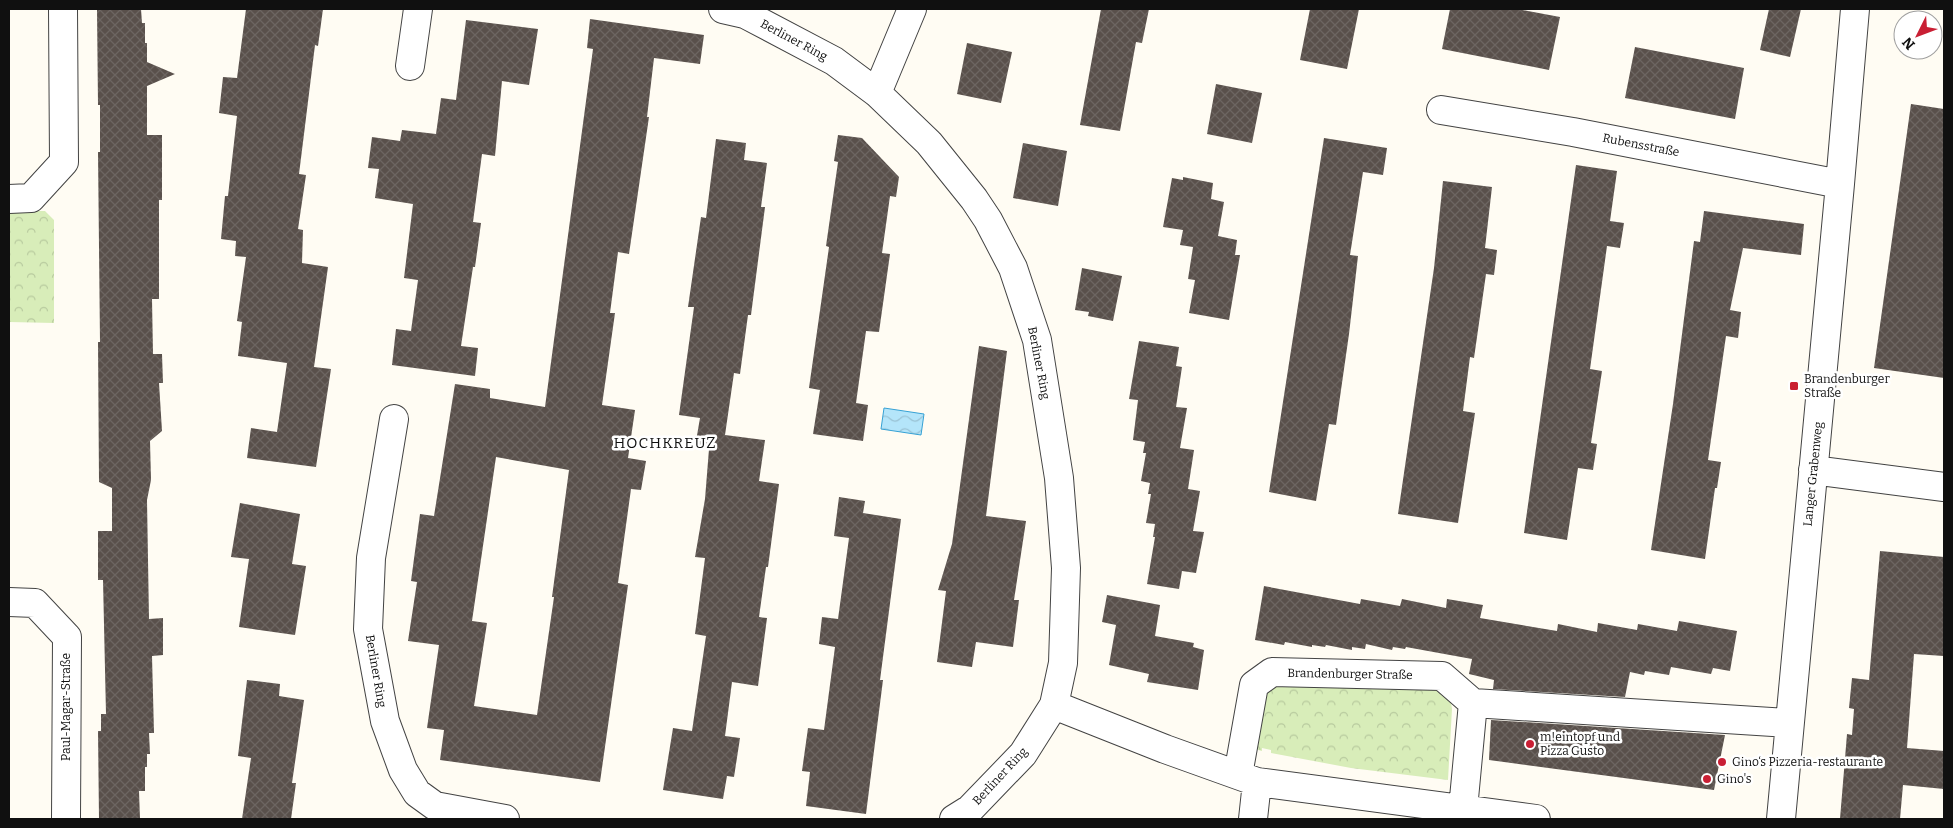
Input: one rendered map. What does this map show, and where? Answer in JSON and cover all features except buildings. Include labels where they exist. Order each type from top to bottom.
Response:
[{"type":"street","points":[[9,199],[31,198],[64,162],[63,9]]},
{"type":"street","points":[[410,66],[418,9]]},
{"type":"street","name":"Berliner Ring","points":[[723,9],[745,14],[834,61],[877,93],[929,143],[983,213],[1013,268],[1037,340],[1059,478],[1066,568],[1063,663],[1054,705],[1024,754],[970,809],[954,819]]},
{"type":"street","points":[[877,93],[912,9]]},
{"type":"street","name":"Langer Grabenweg","points":[[1781,819],[1855,9]]},
{"type":"street","name":"Rubensstraße","points":[[1441,110],[1573,132],[1840,184]]},
{"type":"street","name":"Berliner Ring","points":[[394,419],[371,558],[368,629],[385,721],[403,770],[417,793],[433,813],[505,819]]},
{"type":"street","points":[[1813,470],[1944,487]]},
{"type":"street","name":"Paul-Magar-Straße","points":[[9,602],[35,603],[67,637],[66,819]]},
{"type":"street","name":"Brandenburger Straße","points":[[1253,819],[1247,778],[1254,685],[1272,672],[1442,676],[1473,702]]},
{"type":"street","points":[[1463,809],[1473,702],[1790,723]]},
{"type":"street","points":[[1054,705],[1164,749],[1247,778],[1536,819]]},
{"type":"green space","points":[[9,211],[45,211],[54,220],[54,323],[9,322]]},
{"type":"green space","points":[[1270,685],[1436,687],[1450,696],[1452,709],[1448,780],[1351,768],[1271,753],[1271,750],[1262,748],[1262,751],[1255,749],[1264,694]]},
{"type":"water","points":[[884,408],[924,414],[921,435],[881,429]]},
{"type":"place","name":"Brandenburger Straße","points":[[1794,386]]},
{"type":"place","name":"m!eintopf und Pizza Gusto","points":[[1530,744]]},
{"type":"place","name":"Gino‘s Pizzeria-restaurante","points":[[1722,762]]},
{"type":"place","name":"Gino's","points":[[1707,779]]},
{"type":"district","name":"HOCHKREUZ","points":[[665,443]]}]
